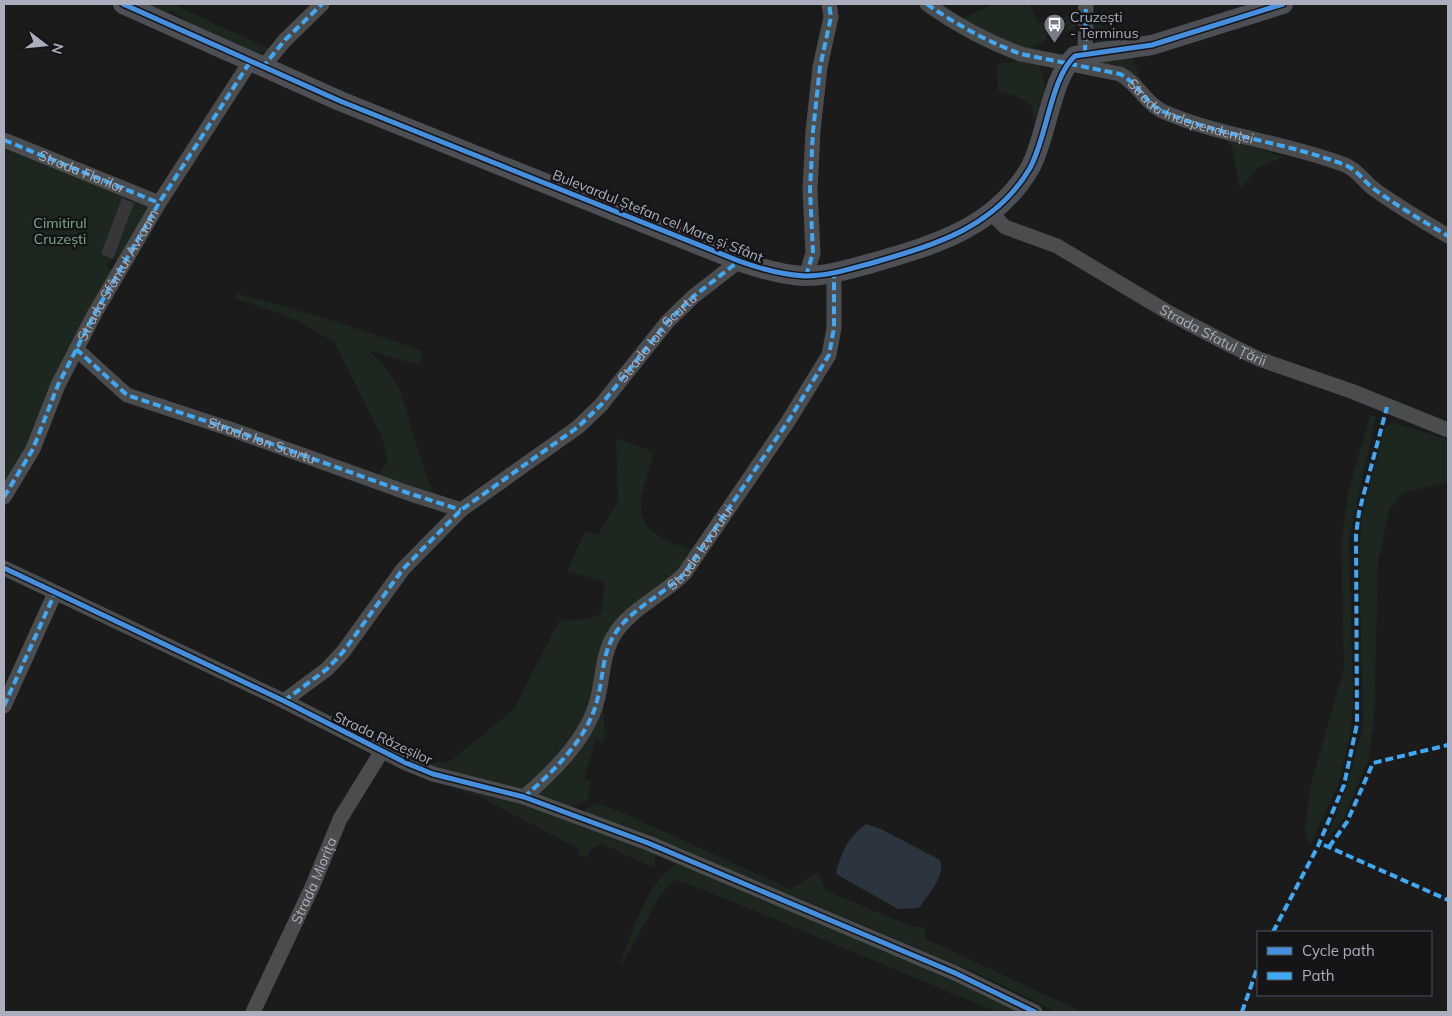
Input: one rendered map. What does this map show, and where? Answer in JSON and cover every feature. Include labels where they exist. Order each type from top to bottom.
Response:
[{"type":"street","name":"Bulevardul Ștefan cel Mare și Sfânt","points":[[123,4],[340,102],[739,261],[772,273],[806,276],[834,273],[929,247],[964,230],[991,213],[1013,192],[1030,167],[1077,58]]},
{"type":"street","name":"Strada Sfântul Avraam","points":[[4,497],[33,449],[58,385],[76,349],[159,203],[256,65],[322,4]]},
{"type":"street","points":[[806,276],[813,253],[810,190],[813,131],[820,67],[831,16],[829,4]]},
{"type":"street","name":"Strada Independenței","points":[[926,4],[944,16],[1008,49],[1077,58],[1120,74],[1132,80],[1149,103],[1162,111],[1214,128],[1308,152],[1347,166],[1359,173],[1372,188],[1448,236]]},
{"type":"street","points":[[1086,4],[1077,58],[1152,45],[1283,4]]},
{"type":"street","name":"Strada Florilor","points":[[4,140],[159,203]]},
{"type":"street","name":"Strada Sfatul Țării","points":[[991,213],[1005,227],[1057,246],[1171,314],[1259,359],[1351,391],[1448,430]]},
{"type":"street","name":"Strada Ion Scurtu","points":[[284,702],[327,669],[343,652],[403,569],[462,510],[578,427],[601,405],[668,321],[694,296],[739,261]]},
{"type":"street","name":"Strada Izvorului","points":[[524,797],[552,773],[584,730],[597,701],[612,638],[625,621],[672,586],[684,574],[787,423],[829,355],[834,328],[834,273]]},
{"type":"street","name":"Strada Ion Scurtu","points":[[76,349],[127,395],[462,510]]},
{"type":"street","name":"Strada Răzeșilor","points":[[4,568],[433,774],[524,797],[656,846],[955,973],[1036,1012]]},
{"type":"street","points":[[4,706],[55,593]]},
{"type":"street","name":"Strada Miorița","points":[[253,1012],[313,885],[340,819],[382,751]]},
{"type":"green space","points":[[145,4],[173,4],[269,49],[262,53],[256,53],[187,23],[184,18],[170,11],[165,13]]},
{"type":"green space","points":[[994,4],[1030,4],[1037,23],[1044,21],[1045,24],[1050,23],[1050,20],[1071,14],[1081,4],[1080,16],[1074,30],[1046,35],[1047,39],[1025,52],[948,11],[963,18]]},
{"type":"green space","points":[[1092,19],[1131,44],[1097,44],[1092,36]]},
{"type":"green space","points":[[1133,55],[1140,80],[1116,64],[1092,63]]},
{"type":"green space","points":[[1021,60],[1037,60],[1044,80],[1043,102],[1034,130],[1032,106],[1014,95],[998,91],[997,64]]},
{"type":"green space","points":[[1226,139],[1284,157],[1258,167],[1240,190],[1232,147]]},
{"type":"green space","name":"Cimitirul Cruzești","points":[[4,149],[148,205],[149,211],[120,261],[113,259],[106,266],[112,269],[113,275],[22,461],[4,487]]},
{"type":"green space","points":[[236,293],[324,318],[423,351],[419,365],[369,351],[390,374],[401,393],[420,458],[436,498],[377,477],[388,461],[381,435],[334,342],[294,319],[234,298]]},
{"type":"green space","points":[[1370,415],[1376,417],[1349,539],[1353,702],[1351,730],[1339,782],[1310,846],[1305,832],[1310,788],[1344,668],[1341,543],[1348,492]]},
{"type":"green space","points":[[1392,422],[1448,440],[1448,482],[1403,493],[1389,510],[1378,563],[1374,722],[1368,761],[1343,819],[1325,842],[1346,788],[1363,726],[1359,549],[1363,510],[1385,428]]},
{"type":"green space","points":[[616,438],[654,452],[641,503],[642,515],[647,525],[656,535],[671,543],[693,550],[685,564],[626,616],[581,726],[549,770],[519,791],[442,772],[426,764],[451,761],[514,709],[559,621],[589,619],[601,614],[605,582],[567,571],[585,531],[598,535],[618,501]]},
{"type":"green space","points":[[603,697],[605,740],[601,743],[596,740],[584,779],[592,782],[588,794],[590,798],[568,809],[532,796]]},
{"type":"green space","points":[[449,787],[518,802],[655,853],[655,868],[602,844],[592,848],[587,858],[578,854],[579,849],[478,796]]},
{"type":"green space","points":[[595,803],[621,812],[790,889],[818,872],[825,890],[913,927],[924,927],[926,939],[1082,1012],[1056,1012],[979,974],[789,894],[662,843],[584,815],[586,809]]},
{"type":"green space","points":[[679,863],[948,978],[1021,1012],[997,1012],[691,885],[674,880],[661,894],[618,971],[634,926],[648,896],[667,871]]},
{"type":"water","points":[[866,824],[881,829],[940,860],[941,872],[938,879],[919,908],[898,909],[836,874],[846,846],[854,834]]},
{"type":"building","points":[[122,198],[134,203],[113,259],[101,254]]},
{"type":"marked path","points":[[262,68],[285,40],[322,4]]},
{"type":"marked path","points":[[806,276],[813,253],[810,190],[813,131],[820,67],[831,17],[829,4]]},
{"type":"marked path","points":[[927,4],[972,32],[1021,54],[1120,74],[1127,78],[1156,107],[1184,120],[1299,150],[1345,165],[1383,195],[1448,236]]},
{"type":"marked path","points":[[1085,53],[1086,4]]},
{"type":"marked path","points":[[4,497],[33,449],[58,385],[95,313],[159,203],[250,62]]},
{"type":"marked path","points":[[4,140],[159,203]]},
{"type":"marked path","points":[[284,701],[327,669],[343,652],[403,569],[461,510],[578,427],[601,405],[668,321],[694,296],[739,261]]},
{"type":"marked path","points":[[524,797],[568,754],[585,729],[597,701],[609,644],[619,627],[636,611],[684,574],[787,423],[829,355],[834,328],[834,273]]},
{"type":"marked path","points":[[76,349],[127,395],[461,510]]},
{"type":"marked path","points":[[1274,931],[1318,846],[1344,785],[1357,724],[1356,535],[1359,512],[1387,407]]},
{"type":"marked path","points":[[4,706],[55,593]]},
{"type":"marked path","points":[[1329,847],[1347,822],[1373,763],[1448,745]]},
{"type":"marked path","points":[[1324,845],[1448,900]]},
{"type":"marked path","points":[[1242,1012],[1257,969]]},
{"type":"cycle path","points":[[123,4],[340,101],[739,261],[771,271],[805,276],[839,272],[918,249],[961,231],[981,220],[999,206],[1016,189],[1030,168],[1036,155],[1060,78],[1075,56],[1152,45],[1283,4]]},
{"type":"cycle path","points":[[4,568],[284,701],[406,763],[433,774],[524,797],[648,843],[955,973],[1035,1012]]},
{"type":"place","name":"Cruzești - Terminus","points":[[1054,44]]}]
